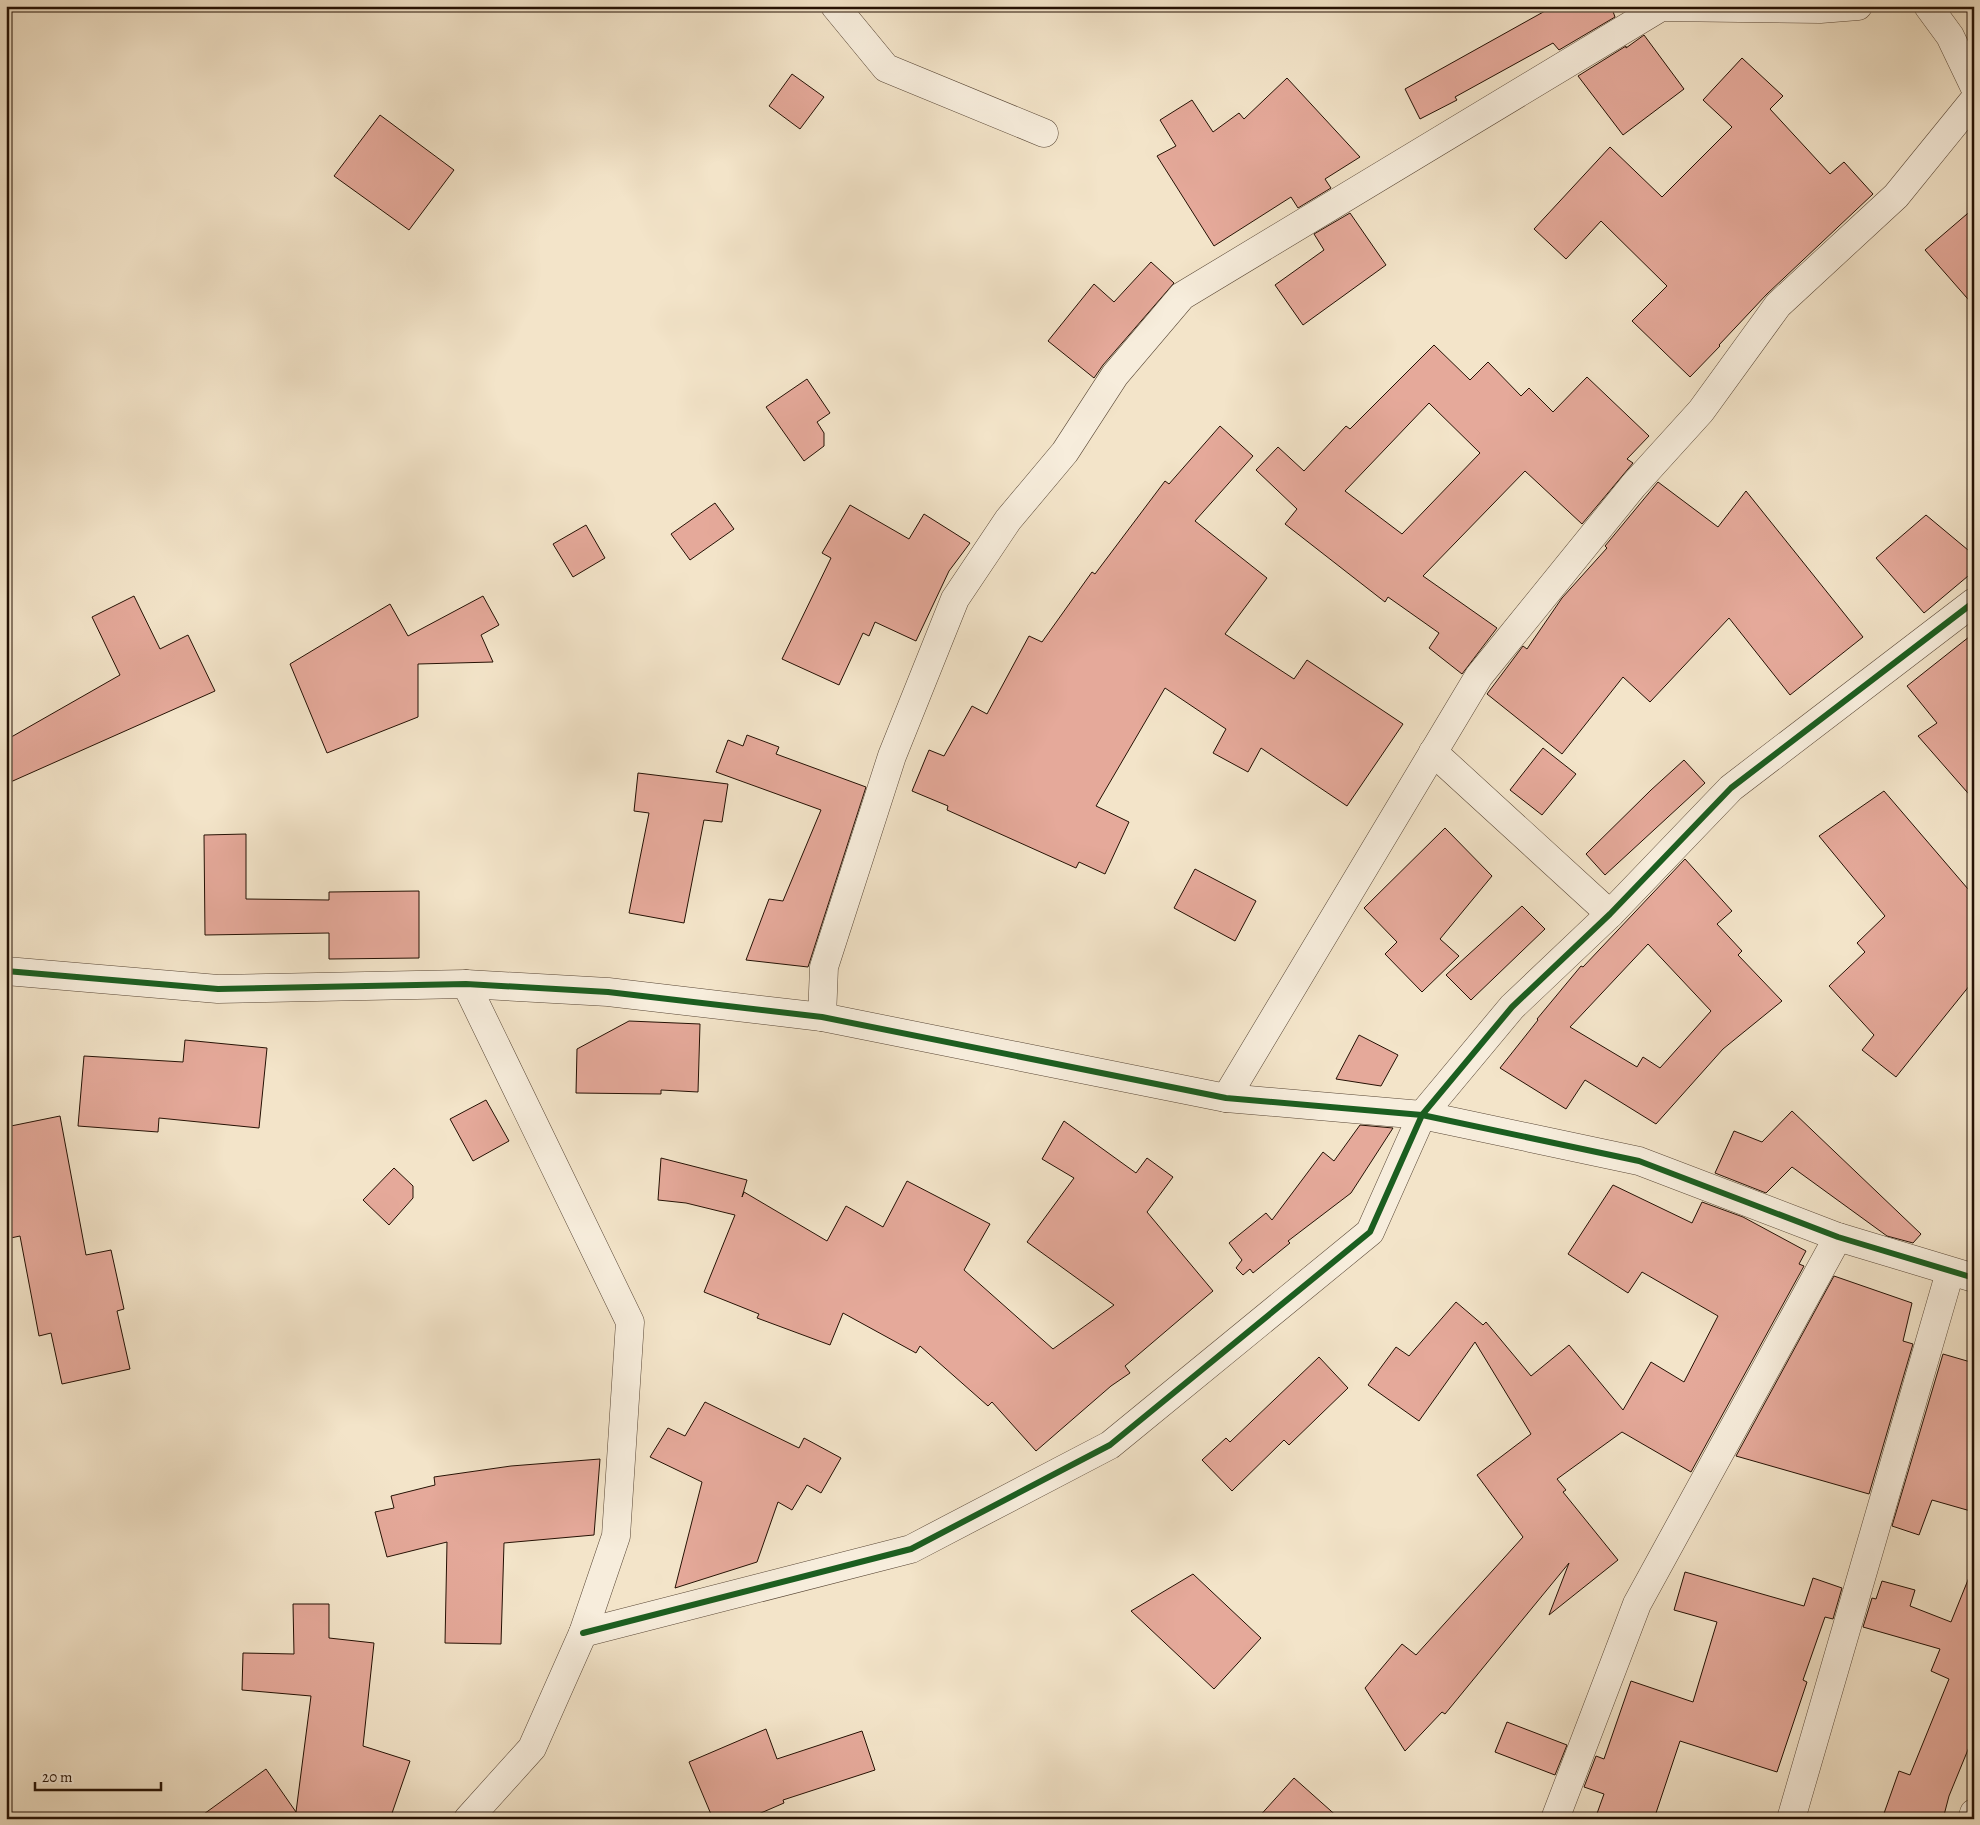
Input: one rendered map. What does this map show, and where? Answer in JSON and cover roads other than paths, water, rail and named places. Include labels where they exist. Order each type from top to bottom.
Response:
[{"type":"street","points":[[835,6],[886,68],[1044,133]]},
{"type":"street","points":[[822,1017],[824,967],[892,756],[956,599],[1008,520],[1065,452],[1115,375],[1182,296],[1661,8],[1820,9],[1858,6]]},
{"type":"street","points":[[1928,6],[1950,36],[1974,86]]},
{"type":"street","points":[[1226,1098],[1480,676],[1633,486],[1701,411],[1778,305],[1896,196],[1974,100]]},
{"type":"street","points":[[583,1633],[911,1549],[1110,1445],[1370,1232],[1422,1115],[1512,1007],[1610,914],[1731,788],[1974,602]]},
{"type":"street","points":[[1433,752],[1610,914]]},
{"type":"street","points":[[6,971],[218,988],[466,984],[608,992],[822,1017],[1226,1098],[1422,1115],[1639,1161],[1838,1237],[1962,1275],[1791,1819]]},
{"type":"street","points":[[466,984],[630,1322],[616,1536],[583,1633],[532,1748],[468,1819]]},
{"type":"street","points":[[1555,1819],[1637,1604],[1838,1237]]},
{"type":"street","points":[[1972,1819],[1974,1813]]}]
